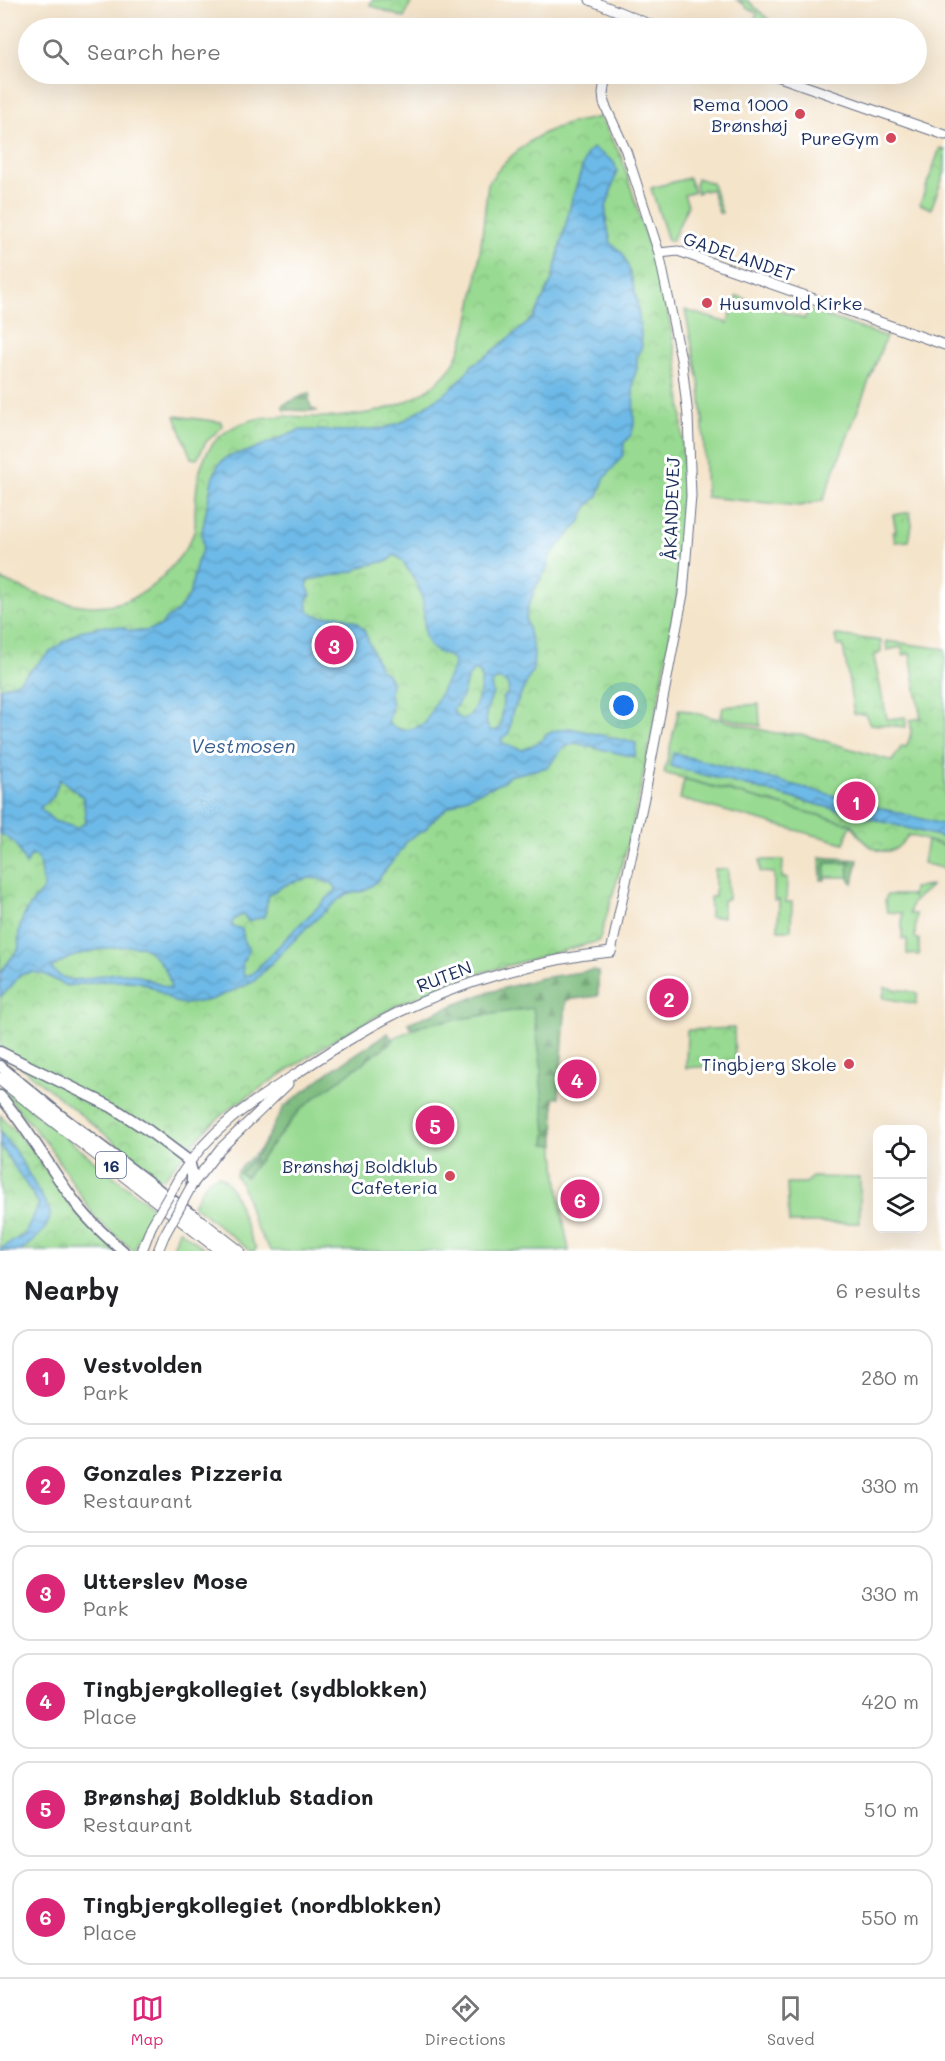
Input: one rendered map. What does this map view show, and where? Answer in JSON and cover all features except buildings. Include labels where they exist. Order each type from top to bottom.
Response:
[{"type":"highway","name":"16","points":[[0,1079],[222,1251]]},
{"type":"highway","name":"16","points":[[193,1216],[238,1251]]},
{"type":"main road","points":[[0,1052],[112,1107],[149,1131],[189,1161],[192,1185]]},
{"type":"main road","name":"16","points":[[0,1066],[61,1116],[193,1216]]},
{"type":"main road","points":[[0,1096],[20,1119],[72,1198],[92,1222],[123,1251]]},
{"type":"street","points":[[590,0],[634,18]]},
{"type":"street","name":"ÅKANDEVEJ","points":[[604,84],[604,103],[626,151],[659,253],[682,364],[688,416],[691,496],[688,550],[681,606],[612,952]]},
{"type":"street","points":[[800,84],[945,135]]},
{"type":"street","name":"GADELANDET","points":[[659,253],[678,251],[945,345]]},
{"type":"street","name":"RUTEN","points":[[142,1251],[152,1227],[189,1161],[222,1124],[245,1106],[303,1069],[386,1019],[473,982],[587,954],[612,952]]},
{"type":"street","name":"RUTEN","points":[[158,1251],[192,1185],[220,1149],[303,1069]]},
{"type":"green space","points":[[372,0],[412,0],[404,18],[370,5]]},
{"type":"green space","points":[[737,0],[747,0],[767,18],[755,18],[757,13],[746,8]]},
{"type":"green space","points":[[600,117],[622,158],[666,303],[678,365],[682,416],[684,507],[677,598],[657,709],[632,830],[599,941],[473,975],[400,1004],[337,1038],[230,1108],[206,1129],[162,1180],[0,1050],[0,579],[68,603],[90,606],[112,604],[133,598],[153,585],[185,550],[195,528],[196,494],[202,464],[211,446],[228,430],[261,418],[365,414],[403,403],[435,384],[449,370],[458,355],[465,334],[476,282],[488,184],[511,157],[541,134],[568,124]]},
{"type":"green space","points":[[940,148],[945,150],[945,172],[931,209],[920,204]]},
{"type":"green space","points":[[689,178],[694,192],[684,195],[688,205],[672,241],[668,240],[651,188]]},
{"type":"green space","points":[[697,178],[712,183],[722,213],[719,213],[711,189],[705,191],[704,189],[697,193],[695,185]]},
{"type":"green space","points":[[737,296],[804,319],[809,310],[886,337],[823,500],[800,506],[706,497],[700,387],[685,310],[728,323]]},
{"type":"green space","points":[[308,393],[312,409],[318,411],[284,410],[283,405]]},
{"type":"green space","points":[[175,416],[221,422],[222,427],[206,442],[197,459],[191,458]]},
{"type":"green space","points":[[910,512],[912,525],[909,541],[895,542],[893,532],[896,531],[893,515]]},
{"type":"green space","points":[[835,636],[881,641],[881,652],[874,657],[887,719],[905,717],[906,727],[870,724],[865,714],[854,714],[843,645],[837,646]]},
{"type":"green space","points":[[886,641],[945,649],[945,846],[909,835],[895,849],[881,851],[869,845],[851,824],[664,773],[679,709],[774,733],[801,734],[892,761],[902,746],[906,747],[908,744],[911,734],[910,720],[921,718],[910,654],[903,655],[902,647],[887,650]]},
{"type":"green space","points":[[759,704],[760,726],[721,717],[723,707]]},
{"type":"green space","points":[[684,779],[851,824],[844,843],[680,799]]},
{"type":"green space","points":[[927,841],[945,846],[945,869],[923,863]]},
{"type":"green space","points":[[820,857],[858,860],[853,883],[849,879],[848,863],[826,863],[825,880],[821,880]]},
{"type":"green space","points":[[760,860],[783,860],[782,878],[787,878],[786,902],[792,902],[791,930],[778,930],[779,900],[774,900],[774,873],[760,872]]},
{"type":"green space","points":[[825,863],[849,863],[849,877],[825,877]]},
{"type":"green space","points":[[715,869],[728,869],[728,899],[723,900],[723,917],[710,917],[710,897],[715,897]]},
{"type":"green space","points":[[931,886],[914,901],[910,914],[916,914],[915,938],[919,939],[919,955],[907,954],[907,939],[902,939],[902,913],[887,912],[885,900],[887,895],[911,895],[912,898],[913,888]]},
{"type":"green space","points":[[594,970],[598,972],[598,996],[566,1000],[559,1097],[554,1098],[555,1145],[545,1144],[546,1132],[540,1075],[542,1072],[533,1008],[411,1028],[408,1023],[483,994],[541,978]]},
{"type":"green space","points":[[885,987],[918,993],[916,1004],[883,998]]},
{"type":"green space","points":[[563,1000],[554,1096],[554,1135],[559,1194],[569,1251],[271,1251],[256,1226],[244,1191],[236,1176],[237,1171],[260,1149],[272,1130],[388,1040],[436,1020]]},
{"type":"green space","points":[[734,1028],[735,1064],[686,1068],[687,1030]]},
{"type":"green space","points":[[388,1033],[393,1041],[300,1110],[246,1177],[239,1173],[258,1154],[284,1107],[330,1071]]},
{"type":"green space","points":[[0,1085],[152,1207],[134,1251],[96,1219],[49,1146],[0,1088]]},
{"type":"green space","points":[[0,1115],[28,1145],[78,1215],[117,1251],[0,1251]]},
{"type":"green space","points":[[218,1175],[231,1188],[256,1248],[255,1251],[250,1251],[193,1205],[207,1181]]},
{"type":"green space","points":[[812,1177],[860,1178],[860,1223],[789,1223],[787,1183],[805,1183]]},
{"type":"green space","points":[[180,1230],[207,1251],[172,1251]]},
{"type":"water","name":"Vestmosen","points":[[593,148],[614,162],[617,171],[606,208],[606,220],[611,243],[623,254],[629,269],[637,300],[642,346],[637,357],[637,369],[633,380],[634,425],[631,435],[624,443],[623,455],[604,479],[598,496],[587,507],[580,522],[549,557],[548,567],[536,586],[527,610],[526,620],[534,652],[533,669],[512,713],[509,733],[501,739],[504,744],[523,750],[554,731],[570,728],[636,743],[635,757],[575,743],[563,748],[548,767],[509,776],[501,783],[447,808],[425,830],[407,840],[403,848],[370,887],[347,894],[338,900],[306,928],[253,982],[211,1000],[185,1004],[174,1002],[154,988],[140,982],[105,981],[66,986],[44,974],[32,972],[20,975],[0,997],[0,973],[19,948],[21,922],[44,888],[38,857],[31,855],[26,865],[15,843],[0,833],[0,688],[18,682],[51,651],[80,631],[105,626],[121,627],[131,631],[146,631],[161,626],[166,619],[177,612],[189,596],[197,562],[203,548],[202,532],[212,480],[218,465],[228,456],[246,452],[300,430],[348,431],[385,428],[402,422],[447,392],[458,383],[472,365],[488,355],[534,317],[552,280],[572,199],[587,153]],"holes":[[[394,555],[400,558],[417,585],[422,596],[425,636],[429,645],[454,661],[453,668],[425,723],[406,730],[388,723],[392,706],[391,681],[380,669],[364,630],[356,622],[338,615],[323,617],[312,614],[308,610],[307,598],[311,595],[307,586],[309,580],[355,571],[361,567],[390,560]],[[473,671],[478,671],[481,675],[478,700],[472,712],[463,720],[453,710],[462,697],[467,679]],[[498,679],[507,683],[509,690],[502,698],[501,725],[496,731],[490,730],[486,721],[493,694],[491,685]],[[60,779],[83,797],[86,822],[77,828],[54,821],[40,808],[53,797]],[[310,878],[333,884],[337,889],[252,974],[244,976],[242,963],[249,951],[245,945],[242,929],[232,926],[233,920],[243,914],[248,921],[264,917],[269,894],[289,883]],[[142,946],[157,959],[165,970],[171,989],[128,973],[112,973],[75,980],[67,979],[51,968],[83,953],[118,947]]]},
{"type":"water","points":[[673,753],[945,825],[945,838],[670,766]]},
{"type":"water","points":[[0,1132],[16,1152],[50,1211],[50,1218],[45,1229],[21,1251],[0,1251],[0,1249],[25,1234],[39,1204],[0,1145]]},
{"type":"place","name":"Rema 1000 Brønshøj","points":[[800,114]]},
{"type":"place","name":"PureGym","points":[[891,138]]},
{"type":"place","name":"Husumvold Kirke","points":[[707,303]]},
{"type":"place","name":"Utterslev Mose","points":[[334,645]]},
{"type":"place","name":"Vestvolden","points":[[856,801]]},
{"type":"place","name":"Gonzales Pizzeria","points":[[669,998]]},
{"type":"place","name":"Tingbjerg Skole","points":[[849,1064]]},
{"type":"place","name":"Tingbjergkollegiet (sydblokken)","points":[[577,1079]]},
{"type":"place","name":"Brønshøj Boldklub Stadion","points":[[435,1125]]},
{"type":"place","name":"Brønshøj Boldklub Cafeteria","points":[[450,1176]]},
{"type":"place","name":"Tingbjergkollegiet (nordblokken)","points":[[580,1199]]}]
